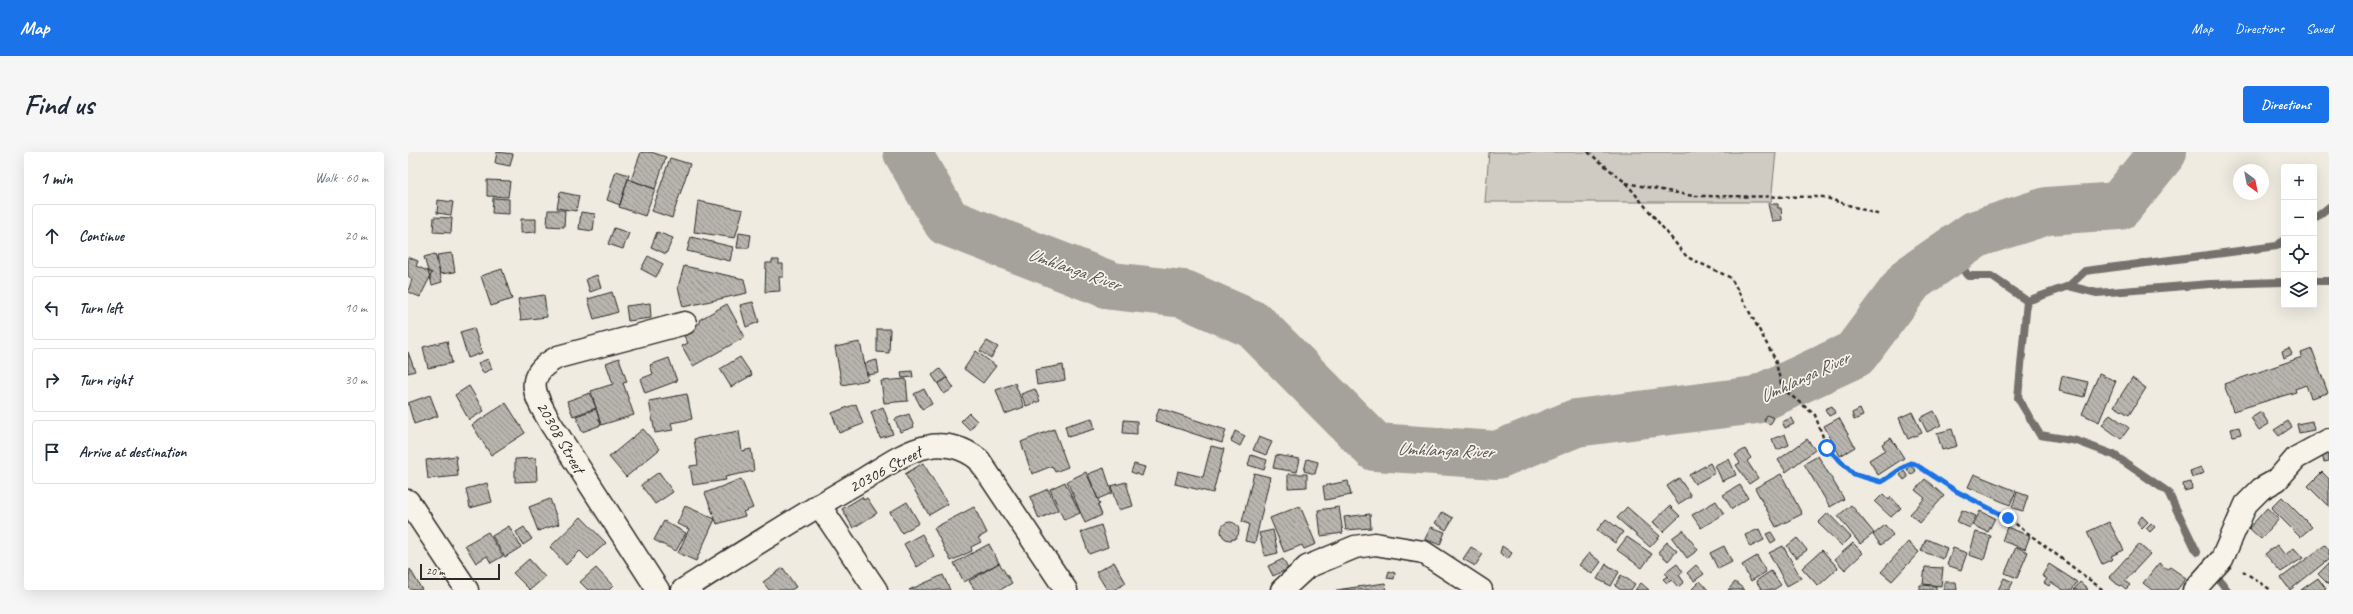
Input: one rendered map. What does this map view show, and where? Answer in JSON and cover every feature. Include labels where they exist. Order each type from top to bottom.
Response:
[{"type":"street","name":"20308 Street","points":[[658,590],[551,424],[540,404],[534,387],[536,373],[544,364],[558,357],[685,323]]},
{"type":"street","points":[[2194,590],[2222,559],[2246,504],[2261,489],[2277,480],[2296,458],[2329,440]]},
{"type":"street","name":"20306 Street","points":[[683,590],[819,505],[904,456],[926,447],[948,445],[968,451],[979,460],[1066,590]]},
{"type":"street","points":[[408,501],[467,590]]},
{"type":"street","points":[[819,505],[876,590]]},
{"type":"street","points":[[1282,590],[1307,567],[1344,551],[1376,544],[1423,552],[1481,590]]},
{"type":"path","points":[[1588,152],[1626,183],[1687,257],[1731,278],[1775,359],[1782,388],[1815,415],[1827,448],[1854,474],[1881,482],[1910,463],[1915,464],[1956,491],[2008,518],[2103,590]]},
{"type":"path","points":[[1626,183],[1693,196],[1823,197],[1880,215]]},
{"type":"path","points":[[2222,559],[2271,590]]},
{"type":"shaded area","points":[[1489,152],[1776,152],[1771,202],[1485,202]]},
{"type":"building","points":[[497,152],[513,154],[510,166],[495,163]]},
{"type":"building","points":[[641,152],[651,152],[666,157],[655,189],[631,180]]},
{"type":"building","points":[[670,158],[690,164],[672,218],[652,211]]},
{"type":"building","points":[[616,171],[629,175],[620,205],[607,200]]},
{"type":"building","points":[[628,179],[655,189],[645,216],[619,207]]},
{"type":"building","points":[[487,180],[510,181],[508,197],[487,196]]},
{"type":"building","points":[[560,192],[579,196],[576,211],[557,208]]},
{"type":"building","points":[[493,198],[509,199],[509,214],[492,213]]},
{"type":"building","points":[[438,200],[453,202],[451,215],[437,213]]},
{"type":"building","points":[[698,201],[743,210],[735,238],[694,232]]},
{"type":"building","points":[[1768,204],[1778,204],[1778,208],[1781,208],[1782,220],[1772,221]]},
{"type":"building","points":[[548,210],[565,210],[564,227],[547,226]]},
{"type":"building","points":[[581,212],[595,214],[593,231],[579,229]]},
{"type":"building","points":[[434,217],[452,218],[451,233],[433,232]]},
{"type":"building","points":[[521,219],[536,219],[536,232],[521,233]]},
{"type":"building","points":[[614,228],[629,233],[623,249],[608,244]]},
{"type":"building","points":[[657,232],[673,238],[666,254],[651,247]]},
{"type":"building","points":[[739,233],[751,235],[749,248],[737,248]]},
{"type":"building","points":[[691,237],[733,247],[730,261],[687,251]]},
{"type":"building","points":[[452,253],[455,272],[440,274],[437,255]]},
{"type":"building","points":[[435,254],[442,282],[432,285],[424,257]]},
{"type":"building","points":[[648,256],[663,264],[656,277],[641,269]]},
{"type":"building","points":[[408,257],[418,261],[416,266],[432,273],[420,297],[408,292],[412,279],[408,276]]},
{"type":"building","points":[[772,260],[779,260],[779,264],[783,264],[783,277],[779,277],[780,291],[765,292],[766,263],[772,263]]},
{"type":"building","points":[[684,266],[744,279],[747,293],[683,307],[678,287]]},
{"type":"building","points":[[502,269],[512,299],[491,306],[481,276]]},
{"type":"building","points":[[597,275],[601,288],[590,292],[586,279]]},
{"type":"building","points":[[612,292],[618,312],[594,319],[588,299]]},
{"type":"building","points":[[544,295],[547,317],[521,320],[518,299]]},
{"type":"building","points":[[753,302],[759,322],[746,327],[740,305]]},
{"type":"building","points":[[650,303],[651,318],[628,321],[626,306]]},
{"type":"building","points":[[727,304],[745,337],[693,366],[682,346],[688,343],[684,336],[691,333],[689,329],[700,323],[699,320]]},
{"type":"building","points":[[474,328],[482,353],[468,358],[460,332]]},
{"type":"building","points":[[877,329],[890,329],[889,353],[877,352]]},
{"type":"building","points":[[447,341],[452,363],[428,368],[423,347]]},
{"type":"building","points":[[987,341],[998,347],[991,358],[980,351]]},
{"type":"building","points":[[860,342],[868,380],[842,385],[835,347]]},
{"type":"building","points":[[2289,348],[2292,354],[2284,358],[2282,351]]},
{"type":"building","points":[[2312,349],[2328,393],[2311,398],[2306,385],[2295,389],[2296,392],[2233,411],[2224,384],[2302,357],[2301,353]]},
{"type":"building","points":[[976,351],[996,366],[983,383],[964,369]]},
{"type":"building","points":[[408,352],[415,371],[408,373]]},
{"type":"building","points":[[740,357],[752,375],[731,387],[720,369]]},
{"type":"building","points":[[619,358],[627,382],[623,383],[634,415],[601,425],[591,391],[613,384],[606,363]]},
{"type":"building","points":[[669,358],[677,381],[645,393],[640,379],[653,374],[650,365]]},
{"type":"building","points":[[488,359],[492,369],[483,373],[478,363]]},
{"type":"building","points":[[877,360],[879,373],[868,375],[865,363]]},
{"type":"building","points":[[1063,365],[1065,380],[1037,385],[1035,370]]},
{"type":"building","points":[[940,369],[947,378],[938,384],[932,375]]},
{"type":"building","points":[[912,371],[913,377],[902,378],[901,372]]},
{"type":"building","points":[[2099,374],[2116,381],[2099,422],[2082,414]]},
{"type":"building","points":[[2062,376],[2088,382],[2084,397],[2059,391]]},
{"type":"building","points":[[947,378],[954,388],[944,394],[938,384]]},
{"type":"building","points":[[2132,378],[2146,388],[2129,415],[2114,406]]},
{"type":"building","points":[[906,379],[908,401],[884,403],[881,381]]},
{"type":"building","points":[[1015,383],[1024,407],[1005,414],[996,390]]},
{"type":"building","points":[[469,386],[484,411],[469,420],[455,395]]},
{"type":"building","points":[[924,389],[932,404],[922,409],[914,394]]},
{"type":"building","points":[[1035,389],[1040,401],[1026,406],[1021,394]]},
{"type":"building","points":[[590,393],[596,408],[573,416],[567,401]]},
{"type":"building","points":[[687,394],[692,419],[671,423],[673,430],[655,433],[649,401]]},
{"type":"building","points":[[430,395],[438,416],[414,424],[408,403]]},
{"type":"building","points":[[506,403],[525,433],[491,455],[472,425]]},
{"type":"building","points":[[856,404],[863,424],[839,433],[832,413]]},
{"type":"building","points":[[1832,406],[1835,413],[1829,416],[1825,409]]},
{"type":"building","points":[[883,407],[893,434],[880,438],[871,412]]},
{"type":"building","points":[[1159,408],[1226,430],[1222,443],[1155,421]]},
{"type":"building","points":[[596,409],[601,425],[582,432],[576,416]]},
{"type":"building","points":[[1860,409],[1863,416],[1854,420],[1852,413]]},
{"type":"building","points":[[1934,411],[1941,425],[1927,432],[1920,418]]},
{"type":"building","points":[[1912,412],[1922,433],[1908,439],[1899,418]]},
{"type":"building","points":[[2261,412],[2269,424],[2259,430],[2251,418]]},
{"type":"building","points":[[969,413],[977,421],[970,430],[961,421]]},
{"type":"building","points":[[909,414],[914,427],[900,432],[895,419]]},
{"type":"building","points":[[2110,414],[2129,428],[2121,439],[2102,425]]},
{"type":"building","points":[[1767,415],[1774,418],[1770,425],[1764,421]]},
{"type":"building","points":[[1092,418],[1095,429],[1068,437],[1065,426]]},
{"type":"building","points":[[1791,418],[1794,424],[1785,428],[1782,422]]},
{"type":"building","points":[[1839,418],[1855,447],[1840,456],[1824,426]]},
{"type":"building","points":[[1124,420],[1137,421],[1137,434],[1123,433]]},
{"type":"building","points":[[2288,421],[2292,427],[2279,436],[2274,430]]},
{"type":"building","points":[[2312,421],[2314,430],[2299,433],[2297,424]]},
{"type":"building","points":[[2239,427],[2241,434],[2233,436],[2231,429]]},
{"type":"building","points":[[643,429],[660,449],[626,477],[609,457]]},
{"type":"building","points":[[1054,429],[1068,467],[1055,472],[1052,466],[1032,474],[1021,442]]},
{"type":"building","points":[[1952,429],[1957,446],[1942,450],[1937,433]]},
{"type":"building","points":[[739,431],[742,451],[751,449],[754,471],[725,477],[726,480],[693,485],[690,466],[698,465],[694,439]]},
{"type":"building","points":[[1235,431],[1245,436],[1240,446],[1231,441]]},
{"type":"building","points":[[1785,434],[1789,445],[1777,450],[1772,439]]},
{"type":"building","points":[[1259,437],[1272,442],[1266,455],[1253,450]]},
{"type":"building","points":[[1891,438],[1904,458],[1878,475],[1869,460],[1885,450],[1882,444]]},
{"type":"building","points":[[1807,439],[1815,450],[1786,472],[1778,460]]},
{"type":"building","points":[[1211,446],[1224,449],[1213,493],[1175,484],[1178,471],[1203,477]]},
{"type":"building","points":[[1745,449],[1751,458],[1747,461],[1758,478],[1749,484],[1736,465],[1740,463],[1735,455]]},
{"type":"building","points":[[2329,454],[2329,461],[2324,462],[2322,455]]},
{"type":"building","points":[[1251,455],[1267,460],[1264,470],[1248,465]]},
{"type":"building","points":[[1276,455],[1300,459],[1297,472],[1273,468]]},
{"type":"building","points":[[456,456],[458,476],[428,479],[426,460]]},
{"type":"building","points":[[1818,456],[1844,499],[1830,507],[1804,464]]},
{"type":"building","points":[[536,458],[537,481],[515,482],[515,459]]},
{"type":"building","points":[[1307,459],[1318,462],[1315,474],[1304,471]]},
{"type":"building","points":[[1729,459],[1736,475],[1722,481],[1715,465]]},
{"type":"building","points":[[923,463],[948,504],[929,515],[905,474]]},
{"type":"building","points":[[1710,463],[1715,473],[1695,484],[1689,475]]},
{"type":"building","points":[[1134,464],[1145,467],[1142,476],[1131,472]]},
{"type":"building","points":[[1911,465],[1916,471],[1911,475],[1907,469]]},
{"type":"building","points":[[2201,467],[2204,473],[2192,478],[2190,471]]},
{"type":"building","points":[[1104,468],[1112,493],[1098,499],[1088,474]]},
{"type":"building","points":[[1904,471],[1908,477],[1904,480],[1900,475]]},
{"type":"building","points":[[659,472],[673,492],[655,504],[641,485]]},
{"type":"building","points":[[1086,472],[1100,504],[1098,505],[1102,515],[1085,523],[1067,481]]},
{"type":"building","points":[[2322,472],[2329,479],[2329,507],[2308,486]]},
{"type":"building","points":[[1254,473],[1270,477],[1255,543],[1245,541],[1249,524],[1242,522]]},
{"type":"building","points":[[1288,474],[1307,474],[1307,487],[1288,488]]},
{"type":"building","points":[[1781,474],[1802,514],[1776,527],[1755,488]]},
{"type":"building","points":[[1974,474],[2016,491],[2010,505],[1968,487]]},
{"type":"building","points":[[1679,478],[1691,496],[1678,504],[1667,486]]},
{"type":"building","points":[[741,479],[753,508],[743,512],[745,516],[717,524],[705,493]]},
{"type":"building","points":[[1925,479],[1944,496],[1920,523],[1910,514],[1925,498],[1915,490]]},
{"type":"building","points":[[1348,481],[1351,495],[1325,500],[1323,486]]},
{"type":"building","points":[[1065,482],[1080,513],[1064,520],[1050,489]]},
{"type":"building","points":[[1126,482],[1133,506],[1118,510],[1111,486]]},
{"type":"building","points":[[2191,482],[2192,489],[2184,491],[2183,484]]},
{"type":"building","points":[[487,483],[492,502],[470,508],[466,489]]},
{"type":"building","points":[[1740,485],[1748,498],[1732,509],[1723,495]]},
{"type":"building","points":[[1048,489],[1058,510],[1039,519],[1030,497]]},
{"type":"building","points":[[2017,492],[2028,496],[2023,511],[2012,508]]},
{"type":"building","points":[[1883,494],[1889,500],[1891,497],[1901,508],[1891,517],[1875,502]]},
{"type":"building","points":[[862,497],[864,500],[867,498],[877,513],[853,528],[842,509]]},
{"type":"building","points":[[2282,497],[2312,527],[2300,537],[2271,508]]},
{"type":"building","points":[[550,499],[559,524],[538,531],[529,507]]},
{"type":"building","points":[[1716,501],[1724,514],[1701,528],[1692,515]]},
{"type":"building","points":[[907,502],[919,523],[902,533],[890,512]]},
{"type":"building","points":[[1851,505],[1874,533],[1860,544],[1838,516]]},
{"type":"building","points":[[685,506],[715,519],[696,561],[678,553],[689,529],[677,524]]},
{"type":"building","points":[[1300,506],[1316,544],[1304,549],[1302,545],[1284,552],[1270,518]]},
{"type":"building","points":[[1670,506],[1680,516],[1663,532],[1653,522]]},
{"type":"building","points":[[974,507],[987,533],[978,538],[981,542],[971,547],[972,551],[951,561],[934,528]]},
{"type":"building","points":[[1339,507],[1343,533],[1321,536],[1318,510]]},
{"type":"building","points":[[1627,507],[1660,536],[1650,547],[1617,518]]},
{"type":"building","points":[[2267,508],[2279,519],[2261,539],[2249,528]]},
{"type":"building","points":[[1962,510],[1976,516],[1970,528],[1957,522]]},
{"type":"building","points":[[1980,511],[1995,518],[1988,532],[1973,525]]},
{"type":"building","points":[[1442,512],[1453,518],[1446,530],[1435,523]]},
{"type":"building","points":[[1828,513],[1851,537],[1842,546],[1818,523]]},
{"type":"building","points":[[1370,514],[1371,528],[1346,530],[1344,517]]},
{"type":"building","points":[[2142,516],[2148,522],[2142,528],[2137,522]]},
{"type":"building","points":[[581,517],[606,543],[588,559],[580,551],[566,565],[550,547]]},
{"type":"building","points":[[1606,519],[1623,532],[1615,543],[1597,530]]},
{"type":"building","points":[[664,521],[686,533],[676,551],[654,540]]},
{"type":"building","points":[[1230,522],[1236,525],[1239,531],[1236,537],[1230,540],[1224,537],[1221,531],[1224,525]]},
{"type":"building","points":[[2109,522],[2124,550],[2111,556],[2113,559],[2102,564],[2087,532]]},
{"type":"building","points":[[2151,523],[2155,527],[2150,532],[2146,528]]},
{"type":"building","points":[[1101,525],[1108,547],[1089,554],[1081,532]]},
{"type":"building","points":[[1885,525],[1893,535],[1881,545],[1873,535]]},
{"type":"building","points":[[509,526],[521,547],[505,557],[492,536]]},
{"type":"building","points":[[524,527],[532,539],[523,545],[516,532]]},
{"type":"building","points":[[1431,527],[1445,532],[1440,545],[1425,539]]},
{"type":"building","points":[[2007,527],[2030,536],[2025,549],[2002,541]]},
{"type":"building","points":[[1759,529],[1764,540],[1750,547],[1745,535]]},
{"type":"building","points":[[1273,530],[1278,553],[1265,556],[1259,533]]},
{"type":"building","points":[[1683,530],[1698,550],[1687,558],[1672,538]]},
{"type":"building","points":[[488,532],[503,556],[491,563],[487,556],[476,563],[465,545]]},
{"type":"building","points":[[1771,532],[1776,540],[1771,543],[1766,534]]},
{"type":"building","points":[[1976,532],[1991,536],[1984,560],[1969,555]]},
{"type":"building","points":[[922,534],[934,556],[917,567],[904,544]]},
{"type":"building","points":[[1627,537],[1652,554],[1642,568],[1617,550]]},
{"type":"building","points":[[1797,538],[1807,550],[1796,558],[1787,546]]},
{"type":"building","points":[[1926,539],[1947,548],[1943,559],[1921,551]]},
{"type":"building","points":[[1667,542],[1677,551],[1668,561],[1658,552]]},
{"type":"building","points":[[1908,542],[1919,552],[1892,581],[1881,572]]},
{"type":"building","points":[[1853,543],[1863,553],[1845,570],[1835,559]]},
{"type":"building","points":[[989,544],[999,563],[964,582],[954,563]]},
{"type":"building","points":[[2139,544],[2150,554],[2125,581],[2130,585],[2126,589],[2121,585],[2119,586],[2109,577]]},
{"type":"building","points":[[2277,545],[2285,555],[2294,548],[2303,558],[2281,572],[2265,554]]},
{"type":"building","points":[[2325,545],[2329,550],[2329,559],[2290,590],[2281,578]]},
{"type":"building","points":[[1502,546],[1512,553],[1508,559],[1500,553]]},
{"type":"building","points":[[1724,546],[1732,562],[1718,569],[1710,553]]},
{"type":"building","points":[[1783,546],[1801,578],[1787,586],[1769,553]]},
{"type":"building","points":[[1471,547],[1483,554],[1475,566],[1463,559]]},
{"type":"building","points":[[2016,547],[2028,552],[2017,578],[2005,573]]},
{"type":"building","points":[[1953,548],[1967,553],[1961,570],[1947,565]]},
{"type":"building","points":[[1822,550],[1838,568],[1818,586],[1802,568]]},
{"type":"building","points":[[1589,553],[1601,562],[1592,574],[1579,565]]},
{"type":"building","points":[[1757,556],[1766,572],[1751,581],[1742,565]]},
{"type":"building","points":[[529,559],[545,577],[530,590],[513,573]]},
{"type":"building","points":[[1283,559],[1288,569],[1273,576],[1268,566]]},
{"type":"building","points":[[1114,562],[1126,583],[1114,590],[1107,590],[1096,572]]},
{"type":"building","points":[[999,563],[1012,583],[1000,590],[975,590],[969,581]]},
{"type":"building","points":[[2159,563],[2167,569],[2170,567],[2186,578],[2177,590],[2152,590],[2143,583]]},
{"type":"building","points":[[2329,563],[2329,584],[2328,584],[2318,574]]},
{"type":"building","points":[[1606,564],[1619,572],[1611,586],[1597,579]]},
{"type":"building","points":[[1677,564],[1683,572],[1679,575],[1684,582],[1678,587],[1672,580],[1667,583],[1663,579],[1668,576],[1665,573]]},
{"type":"building","points":[[2049,564],[2077,582],[2072,590],[2063,590],[2051,582],[2049,586],[2044,583],[2047,579],[2042,576]]},
{"type":"building","points":[[1696,565],[1704,574],[1694,581],[1687,573]]},
{"type":"building","points":[[1925,567],[1943,568],[1941,586],[1923,584]]},
{"type":"building","points":[[596,568],[613,586],[609,590],[588,590],[580,582]]},
{"type":"building","points":[[783,568],[796,587],[791,590],[769,590],[763,582]]},
{"type":"building","points":[[410,569],[422,590],[408,590]]},
{"type":"building","points":[[1389,571],[1395,573],[1394,579],[1387,578]]},
{"type":"building","points":[[1771,571],[1781,585],[1773,590],[1762,590],[1756,581]]},
{"type":"building","points":[[943,575],[950,590],[909,590]]},
{"type":"building","points":[[1621,575],[1635,584],[1631,590],[1621,590],[1615,586]]},
{"type":"building","points":[[2004,578],[2013,582],[2009,590],[1998,590]]},
{"type":"building","points":[[2318,578],[2326,589],[2301,590]]},
{"type":"building","points":[[1700,581],[1708,590],[1692,589]]},
{"type":"building","points":[[1735,582],[1745,590],[1728,590]]},
{"type":"building","points":[[1944,582],[1956,582],[1957,590],[1944,590]]},
{"type":"building","points":[[2080,582],[2088,589],[2087,590],[2074,590]]},
{"type":"building","points":[[1385,583],[1386,590],[1336,590]]},
{"type":"building","points":[[1641,583],[1649,590],[1635,590]]},
{"type":"building","points":[[1920,585],[1936,586],[1936,590],[1920,590]]},
{"type":"waterway","name":"Umhlanga River","points":[[907,152],[947,222],[1112,286],[1184,294],[1254,325],[1375,447],[1497,455],[1576,423],[1756,400],[1855,354],[1911,279],[1976,234],[2047,211],[2119,206],[2163,152]]},
{"type":"waterway","points":[[2317,217],[2329,207]]},
{"type":"waterway","points":[[2069,286],[2085,271],[2277,246],[2281,243]]},
{"type":"waterway","points":[[1941,258],[1958,259],[1968,276],[1991,276],[2027,301],[2018,398],[2040,435],[2077,441],[2114,455],[2168,492],[2197,552]]},
{"type":"waterway","points":[[2317,281],[2329,281]]},
{"type":"waterway","points":[[2027,301],[2069,286],[2097,293],[2210,284],[2281,282]]},
{"type":"waterway","points":[[2218,578],[2227,590]]},
{"type":"route","points":[[1827,448],[1854,474],[1881,482],[1910,463],[1915,464],[1956,491],[2008,518]]}]
